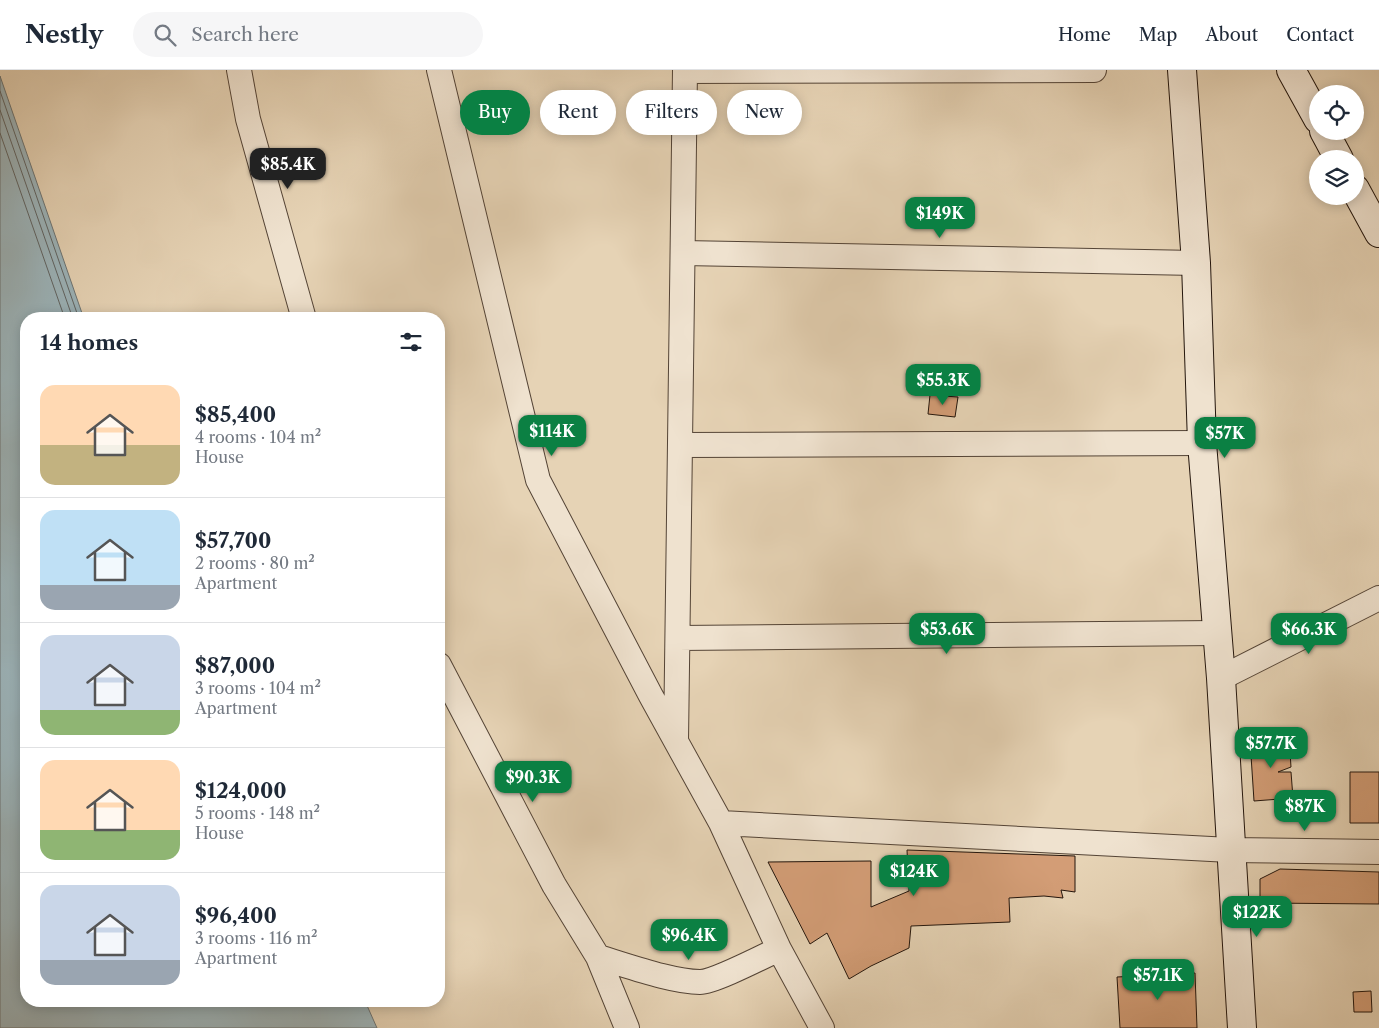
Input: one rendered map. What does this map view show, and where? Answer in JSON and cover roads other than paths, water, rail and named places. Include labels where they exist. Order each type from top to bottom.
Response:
[{"type":"main road","points":[[1182,70],[1196,263],[1202,443],[1221,678],[1242,1028]]},
{"type":"main road","points":[[1291,70],[1309,103]]},
{"type":"main road","points":[[1364,205],[1379,233]]},
{"type":"street","points":[[239,70],[248,119],[302,312]]},
{"type":"street","points":[[439,70],[538,480],[676,743],[721,823],[779,949],[822,1028]]},
{"type":"street","points":[[676,743],[685,71],[1094,70]]},
{"type":"street","points":[[683,253],[1196,263]]},
{"type":"street","points":[[680,445],[1202,443]]},
{"type":"street","points":[[1221,678],[1379,598]]},
{"type":"street","points":[[678,638],[1217,633]]},
{"type":"street","points":[[445,676],[554,885],[598,958],[627,1028]]},
{"type":"street","points":[[721,823],[1230,850],[1379,852]]},
{"type":"street","points":[[598,958],[678,979],[702,983],[779,949]]},
{"type":"water","points":[[0,76],[82,312],[20,312],[20,1007],[368,1007],[377,1028],[0,1028]]}]
